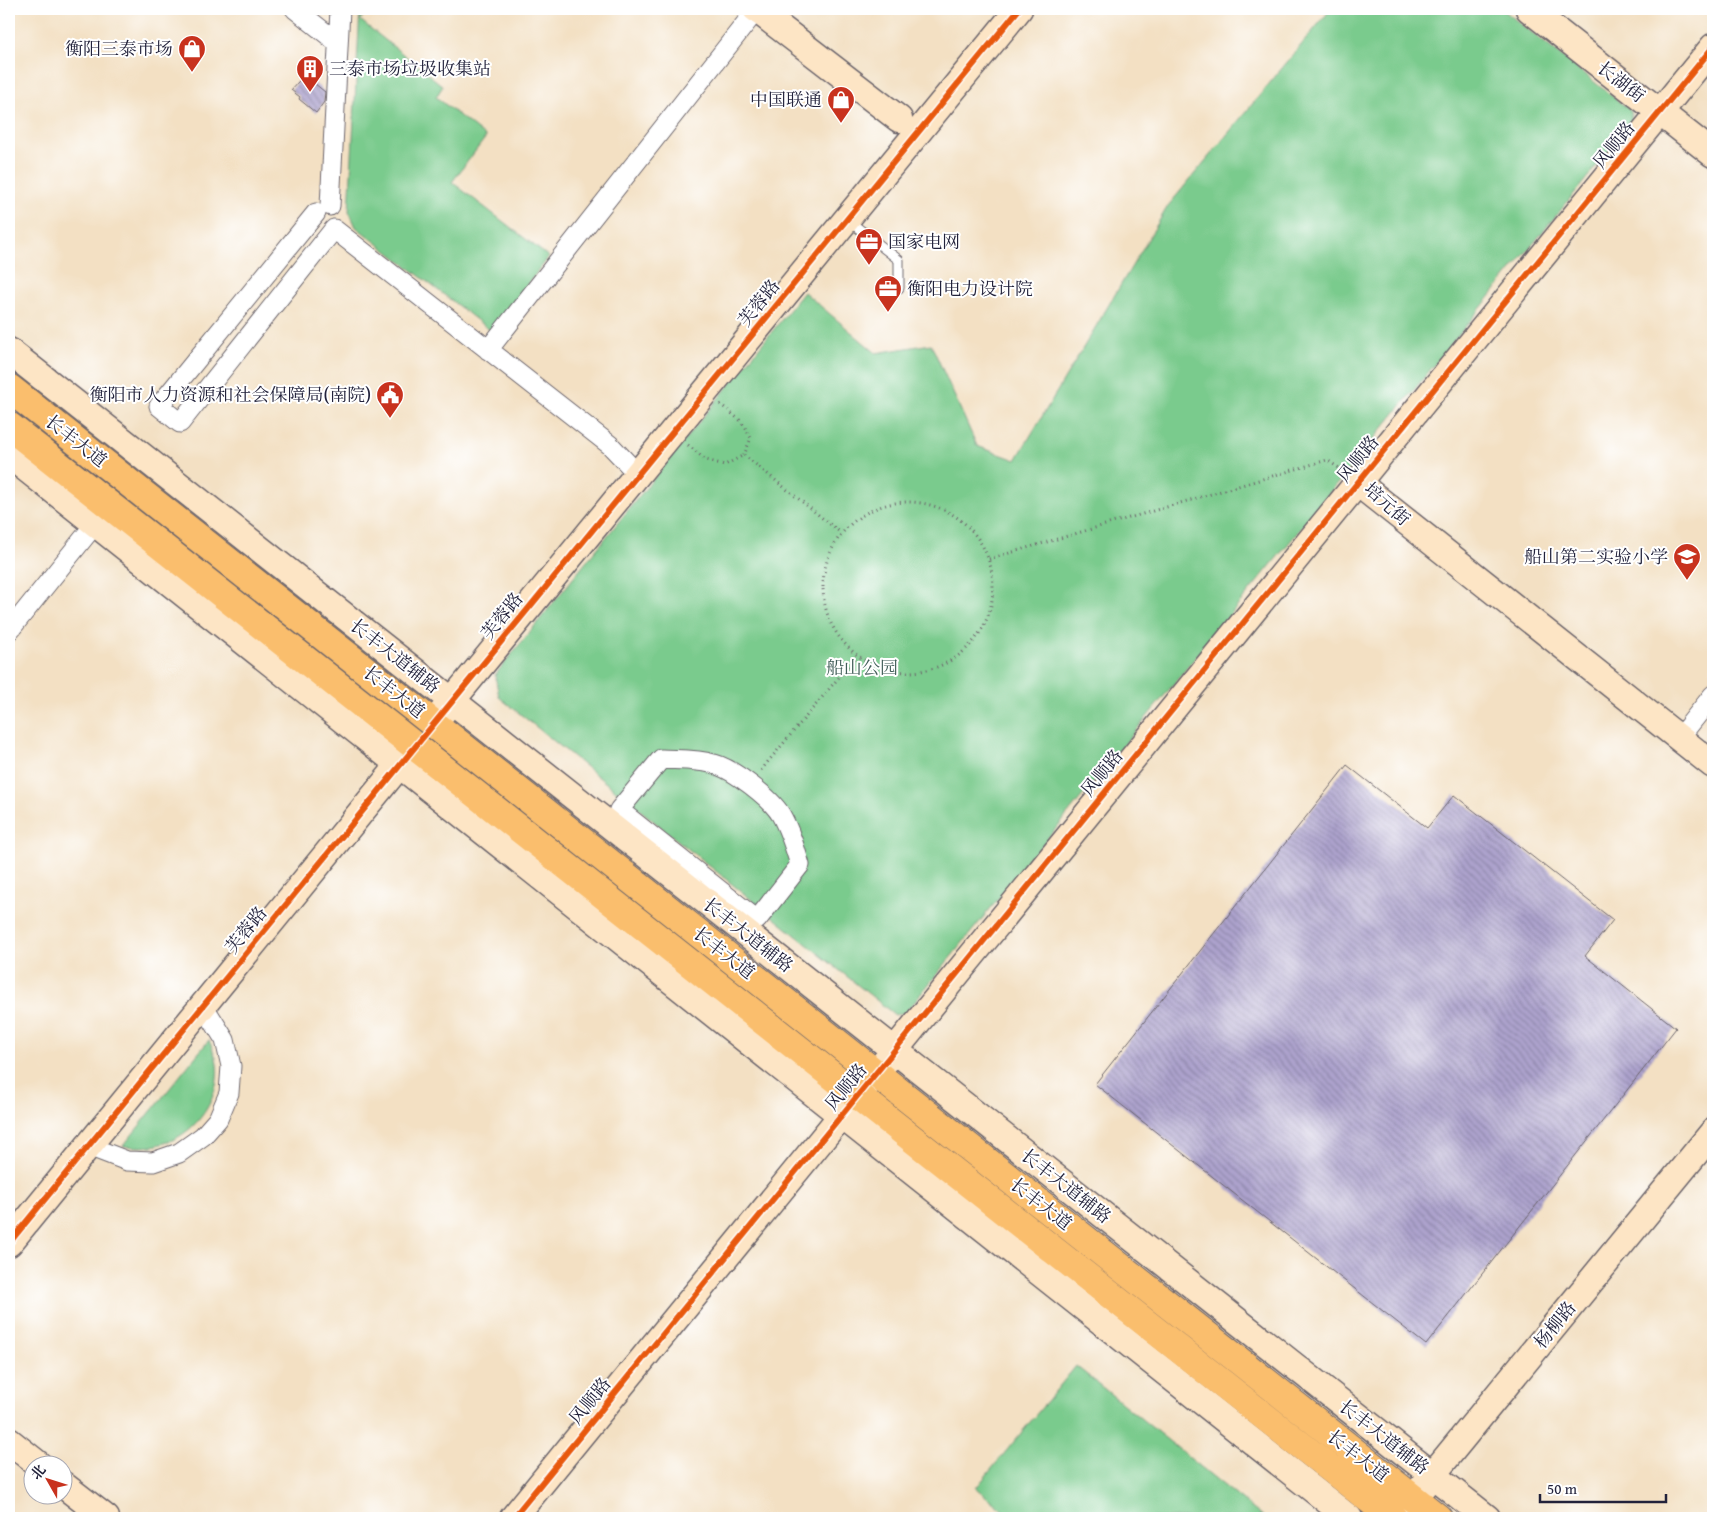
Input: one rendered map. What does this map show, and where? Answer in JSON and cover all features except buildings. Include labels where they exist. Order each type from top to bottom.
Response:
[{"type":"main road","name":"长丰大道","points":[[9,388],[881,1077],[1419,1513]]},
{"type":"main road","name":"长丰大道","points":[[9,426],[102,515],[854,1110],[1393,1518]]},
{"type":"street","points":[[295,9],[338,43]]},
{"type":"street","points":[[334,228],[327,231],[319,228],[315,221],[323,210],[340,9]]},
{"type":"street","points":[[488,350],[757,9],[899,118]]},
{"type":"street","name":"芙蓉路","points":[[447,697],[632,461],[1003,9]]},
{"type":"street","name":"芙蓉路","points":[[9,1223],[447,697],[672,432],[1019,9]]},
{"type":"street","name":"长湖街","points":[[1529,9],[1669,113],[1713,141]]},
{"type":"street","name":"长湖街","points":[[1546,9],[1669,113],[1713,154]]},
{"type":"street","name":"风顺路","points":[[513,1518],[900,1055],[1367,486],[1669,113],[1713,46]]},
{"type":"street","name":"风顺路","points":[[1669,113],[1713,71]]},
{"type":"street","points":[[323,210],[159,406],[180,422],[334,228]]},
{"type":"street","points":[[334,228],[632,461]]},
{"type":"street","name":"长丰大道辅路","points":[[9,351],[1487,1518]]},
{"type":"street","points":[[9,455],[102,515],[9,631]]},
{"type":"street","name":"培元街","points":[[1367,486],[1681,735],[1713,765]]},
{"type":"street","points":[[1681,735],[1713,695]]},
{"type":"street","name":"培元街","points":[[1681,735],[1713,756]]},
{"type":"street","name":"芙蓉路","points":[[9,1243],[203,1006],[402,752]]},
{"type":"street","points":[[661,759],[689,760],[716,764],[736,774],[749,784],[780,813],[792,837],[800,866],[758,920],[619,810],[661,759]]},
{"type":"street","points":[[88,1146],[127,1161],[153,1162],[179,1153],[203,1136],[218,1119],[229,1093],[231,1066],[225,1040],[203,1006]]},
{"type":"street","points":[[854,1110],[1349,1518]]},
{"type":"street","name":"风顺路","points":[[529,1518],[854,1110]]},
{"type":"street","name":"杨柳路","points":[[1419,1513],[1439,1480],[1713,1132]]},
{"type":"street","name":"杨柳路","points":[[1439,1480],[1713,1158]]},
{"type":"street","points":[[9,1441],[25,1454]]},
{"type":"street","points":[[72,1492],[106,1518]]},
{"type":"lane","points":[[847,219],[899,260],[899,288]]},
{"type":"path","points":[[672,432],[706,460],[724,465],[744,455],[751,438],[741,421],[705,392]]},
{"type":"path","points":[[744,455],[841,533]]},
{"type":"path","points":[[989,559],[1327,460],[1367,486]]},
{"type":"path","points":[[908,501],[946,510],[975,534],[989,559],[993,578],[988,617],[975,640],[952,661],[922,672],[890,671],[857,656],[839,639],[824,608],[824,569],[841,533],[859,517],[885,504],[908,501]]},
{"type":"path","points":[[749,784],[857,656]]},
{"type":"green space","points":[[360,9],[369,9],[360,20],[443,86],[436,97],[486,137],[452,182],[549,257],[491,331],[356,227],[349,211]]},
{"type":"green space","name":"船山公园","points":[[1331,9],[1502,9],[1631,111],[1631,124],[906,1012],[895,1015],[499,697],[495,675],[804,292],[876,353],[931,344],[977,446],[1016,460],[1168,206]]},
{"type":"green space","points":[[209,1040],[216,1058],[217,1072],[216,1086],[205,1112],[186,1132],[174,1139],[147,1147],[123,1146]]},
{"type":"green space","points":[[1076,1366],[1264,1518],[1012,1518],[976,1488]]},
{"type":"cycle path","points":[[9,1243],[1019,9]]},
{"type":"cycle path","points":[[513,1518],[1713,47]]},
{"type":"place","name":"衡阳三泰市场","points":[[192,73]]},
{"type":"place","name":"三泰市场垃圾收集站","points":[[310,93]]},
{"type":"place","name":"中国联通","points":[[841,124]]},
{"type":"place","name":"国家电网","points":[[869,266]]},
{"type":"place","name":"衡阳电力设计院","points":[[888,313]]},
{"type":"place","name":"衡阳市人力资源和社会保障局(南院)","points":[[390,419]]},
{"type":"place","name":"船山第二实验小学","points":[[1687,581]]}]
